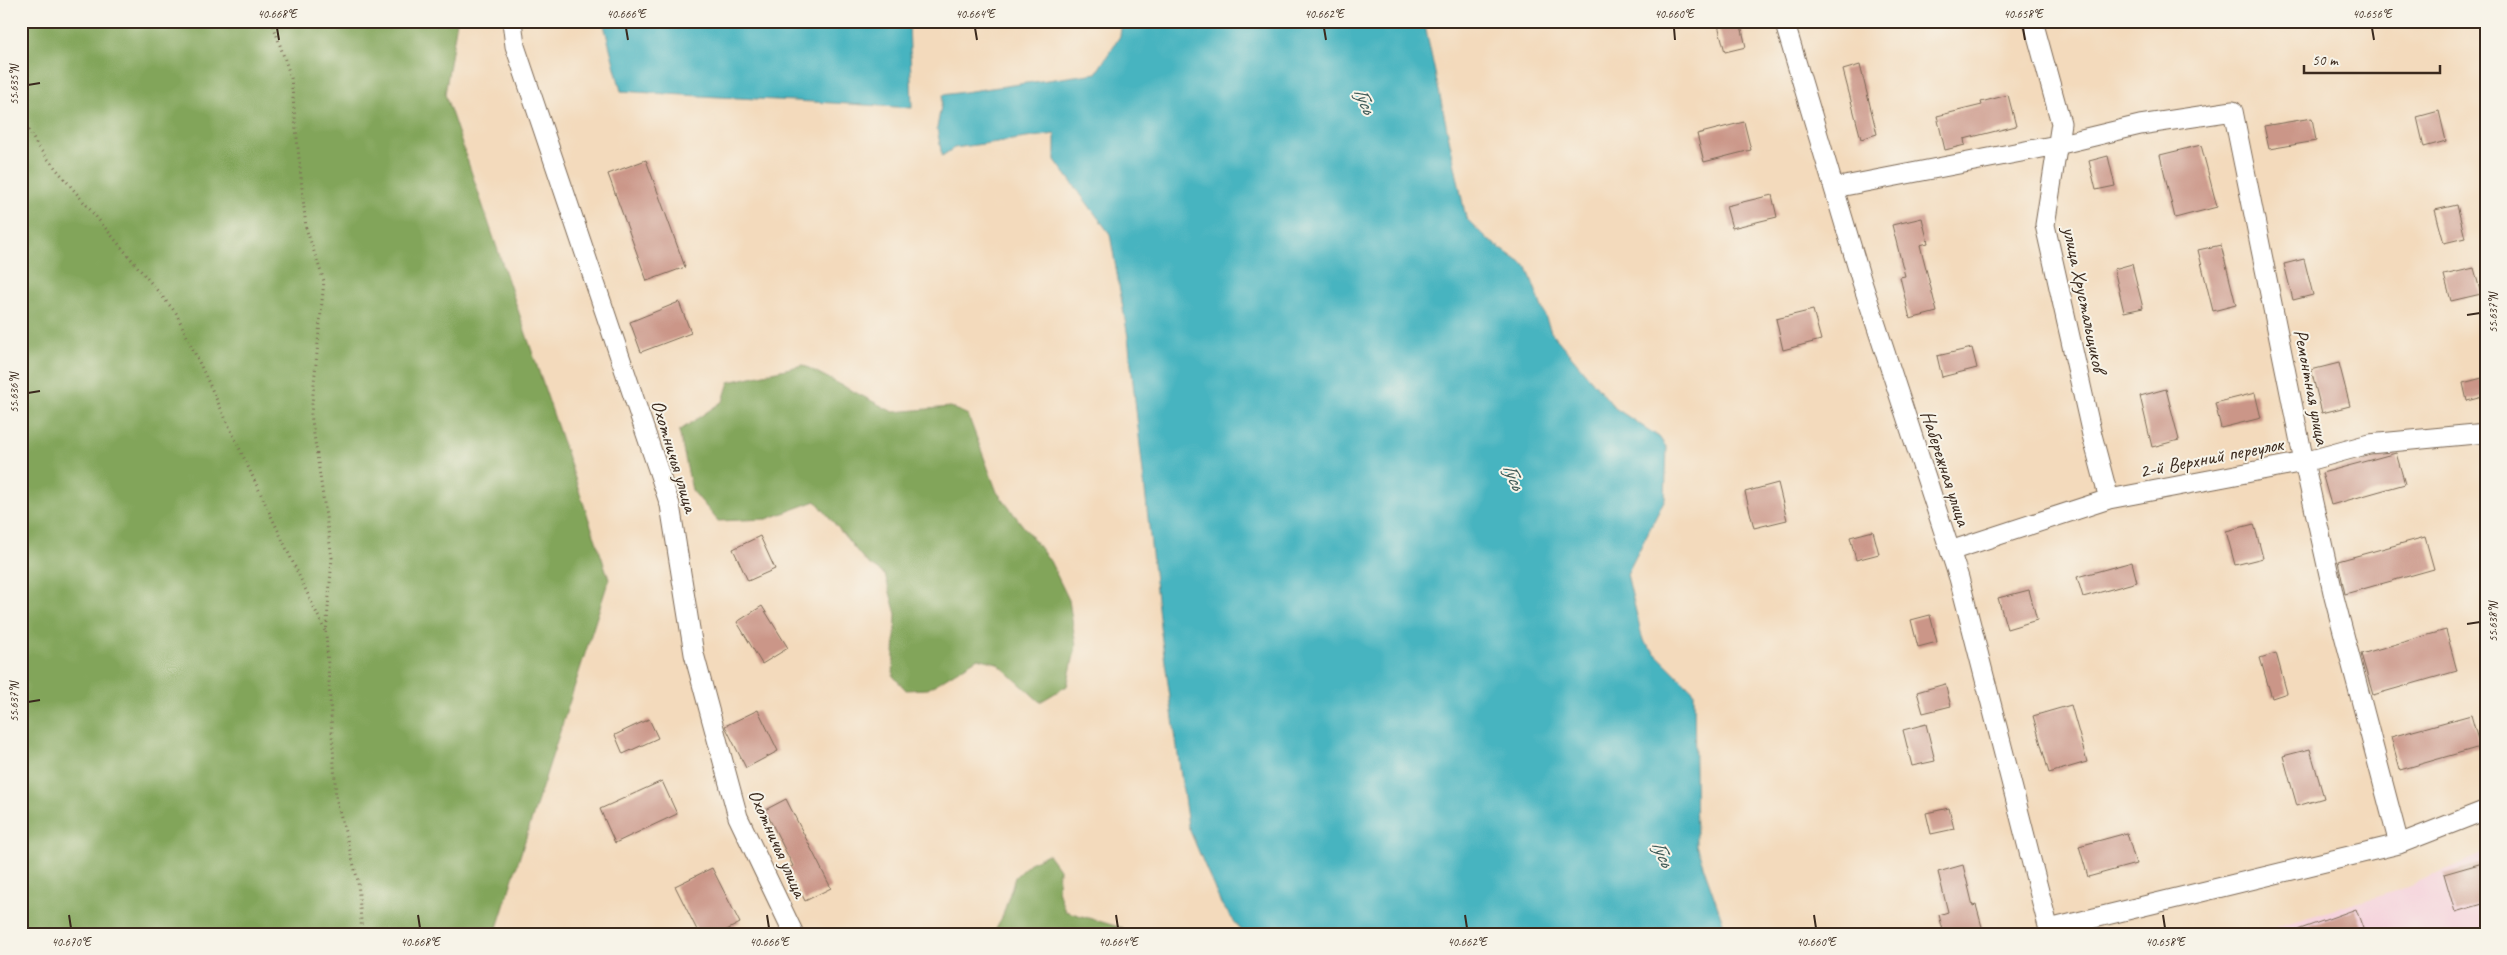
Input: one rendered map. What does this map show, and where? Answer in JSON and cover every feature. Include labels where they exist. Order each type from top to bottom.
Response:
[{"type":"street","name":"Охотничья улица","points":[[512,21],[514,46],[670,505],[694,654],[738,817],[794,934]]},
{"type":"street","name":"Набережная улица","points":[[1784,21],[1864,289],[1950,551],[2050,931]]},
{"type":"street","name":"улица Хрустальщиков","points":[[2033,21],[2061,123],[2045,224],[2092,435],[2109,498]]},
{"type":"street","name":"Ремонтная улица","points":[[2057,145],[2140,125],[2233,111],[2304,462],[2343,636],[2399,844]]},
{"type":"street","points":[[1834,188],[2057,145]]},
{"type":"street","name":"2-й Верхний переулок","points":[[1950,551],[2109,498],[2304,462],[2369,444],[2486,433]]},
{"type":"street","points":[[2050,931],[2399,844],[2486,810]]},
{"type":"path","points":[[272,21],[292,78],[306,228],[324,281],[311,414],[332,558],[326,633],[336,798],[358,881],[362,934]]},
{"type":"path","points":[[21,117],[38,147],[176,313],[326,633]]},
{"type":"shaded area","points":[[2486,852],[2486,934],[2252,934],[2399,890]]},
{"type":"green space","points":[[21,21],[457,21],[445,94],[609,579],[495,934],[21,934]]},
{"type":"green space","points":[[803,365],[893,412],[951,407],[968,415],[997,492],[1050,561],[1069,600],[1076,646],[1067,686],[1040,702],[997,663],[978,658],[928,689],[906,690],[893,676],[896,614],[885,575],[866,562],[816,501],[767,519],[718,521],[692,490],[679,431],[723,401],[729,382]]},
{"type":"green space","points":[[1048,854],[1059,869],[1058,890],[1065,911],[1122,928],[1130,934],[993,934],[1003,915],[1015,877],[1030,863]]},
{"type":"water","points":[[603,21],[909,21],[912,108],[621,91]]},
{"type":"water","name":"Гусь","points":[[1122,21],[1424,21],[1466,218],[1487,239],[1527,267],[1551,332],[1615,408],[1659,437],[1667,448],[1665,499],[1627,574],[1643,641],[1694,692],[1696,845],[1727,934],[1244,934],[1221,904],[1188,826],[1160,626],[1128,337],[1110,234],[1055,160],[1055,134],[954,148],[942,156],[937,128],[943,95],[1096,73],[1120,36]]},
{"type":"building","points":[[1717,21],[1740,21],[1746,47],[1725,52]]},
{"type":"building","points":[[1860,65],[1877,134],[1861,139],[1843,70]]},
{"type":"building","points":[[2008,95],[2016,126],[1964,139],[1965,145],[1945,150],[1937,116],[1982,105],[1981,102]]},
{"type":"building","points":[[2439,111],[2446,141],[2424,147],[2417,117]]},
{"type":"building","points":[[2312,118],[2316,141],[2269,149],[2264,126]]},
{"type":"building","points":[[1744,122],[1751,150],[1704,162],[1697,134]]},
{"type":"building","points":[[2201,145],[2217,207],[2175,218],[2160,155]]},
{"type":"building","points":[[2108,156],[2115,186],[2096,190],[2089,161]]},
{"type":"building","points":[[646,160],[685,267],[647,281],[608,174]]},
{"type":"building","points":[[1772,195],[1777,217],[1732,228],[1726,206]]},
{"type":"building","points":[[2457,205],[2465,238],[2444,243],[2435,210]]},
{"type":"building","points":[[1922,218],[1928,243],[1920,245],[1937,312],[1910,319],[1900,277],[1905,276],[1892,225]]},
{"type":"building","points":[[2221,245],[2236,305],[2213,311],[2198,250]]},
{"type":"building","points":[[2304,259],[2313,295],[2293,300],[2284,264]]},
{"type":"building","points":[[2132,264],[2143,308],[2124,312],[2114,269]]},
{"type":"building","points":[[2474,268],[2481,294],[2451,301],[2444,275]]},
{"type":"building","points":[[679,302],[691,333],[641,352],[630,322]]},
{"type":"building","points":[[1813,310],[1821,340],[1783,350],[1776,319]]},
{"type":"building","points":[[1972,348],[1977,368],[1942,377],[1937,356]]},
{"type":"building","points":[[2339,363],[2350,406],[2322,413],[2311,370]]},
{"type":"building","points":[[2486,377],[2486,396],[2467,401],[2463,383]]},
{"type":"building","points":[[2166,389],[2179,440],[2152,447],[2140,396]]},
{"type":"building","points":[[2255,393],[2261,418],[2221,428],[2215,403]]},
{"type":"building","points":[[2396,453],[2405,484],[2331,505],[2322,473]]},
{"type":"building","points":[[1778,483],[1787,520],[1754,528],[1745,492]]},
{"type":"building","points":[[2254,524],[2263,558],[2235,565],[2226,531]]},
{"type":"building","points":[[1873,531],[1879,554],[1856,560],[1850,537]]},
{"type":"building","points":[[760,536],[775,569],[748,581],[733,549]]},
{"type":"building","points":[[2425,537],[2434,569],[2345,594],[2338,561]]},
{"type":"building","points":[[2132,562],[2137,582],[2083,597],[2077,577]]},
{"type":"building","points":[[2029,590],[2037,620],[2007,629],[1998,598]]},
{"type":"building","points":[[762,606],[788,648],[762,664],[737,622]]},
{"type":"building","points":[[1930,615],[1937,642],[1918,647],[1911,620]]},
{"type":"building","points":[[2446,630],[2457,671],[2373,695],[2361,654]]},
{"type":"building","points":[[2276,653],[2287,693],[2272,698],[2260,658]]},
{"type":"building","points":[[1945,684],[1951,706],[1923,713],[1917,692]]},
{"type":"building","points":[[2071,705],[2087,762],[2049,773],[2033,716]]},
{"type":"building","points":[[758,710],[778,751],[746,768],[725,726]]},
{"type":"building","points":[[2471,715],[2480,747],[2400,770],[2391,737]]},
{"type":"building","points":[[649,719],[658,738],[623,754],[615,735]]},
{"type":"building","points":[[1926,724],[1935,761],[1912,766],[1903,730]]},
{"type":"building","points":[[2310,749],[2324,798],[2297,806],[2283,756]]},
{"type":"building","points":[[662,781],[677,814],[615,843],[600,809]]},
{"type":"building","points":[[786,799],[831,888],[805,901],[789,868],[793,866],[765,810]]},
{"type":"building","points":[[1949,808],[1954,829],[1931,834],[1926,813]]},
{"type":"building","points":[[2127,833],[2136,864],[2088,877],[2079,846]]},
{"type":"building","points":[[2486,862],[2486,903],[2455,912],[2444,874]]},
{"type":"building","points":[[1963,865],[1973,906],[1976,905],[1984,934],[1944,934],[1939,915],[1948,912],[1938,872]]},
{"type":"building","points":[[712,868],[740,923],[719,934],[699,934],[675,886]]},
{"type":"building","points":[[2356,909],[2365,934],[2292,934],[2292,932]]}]
